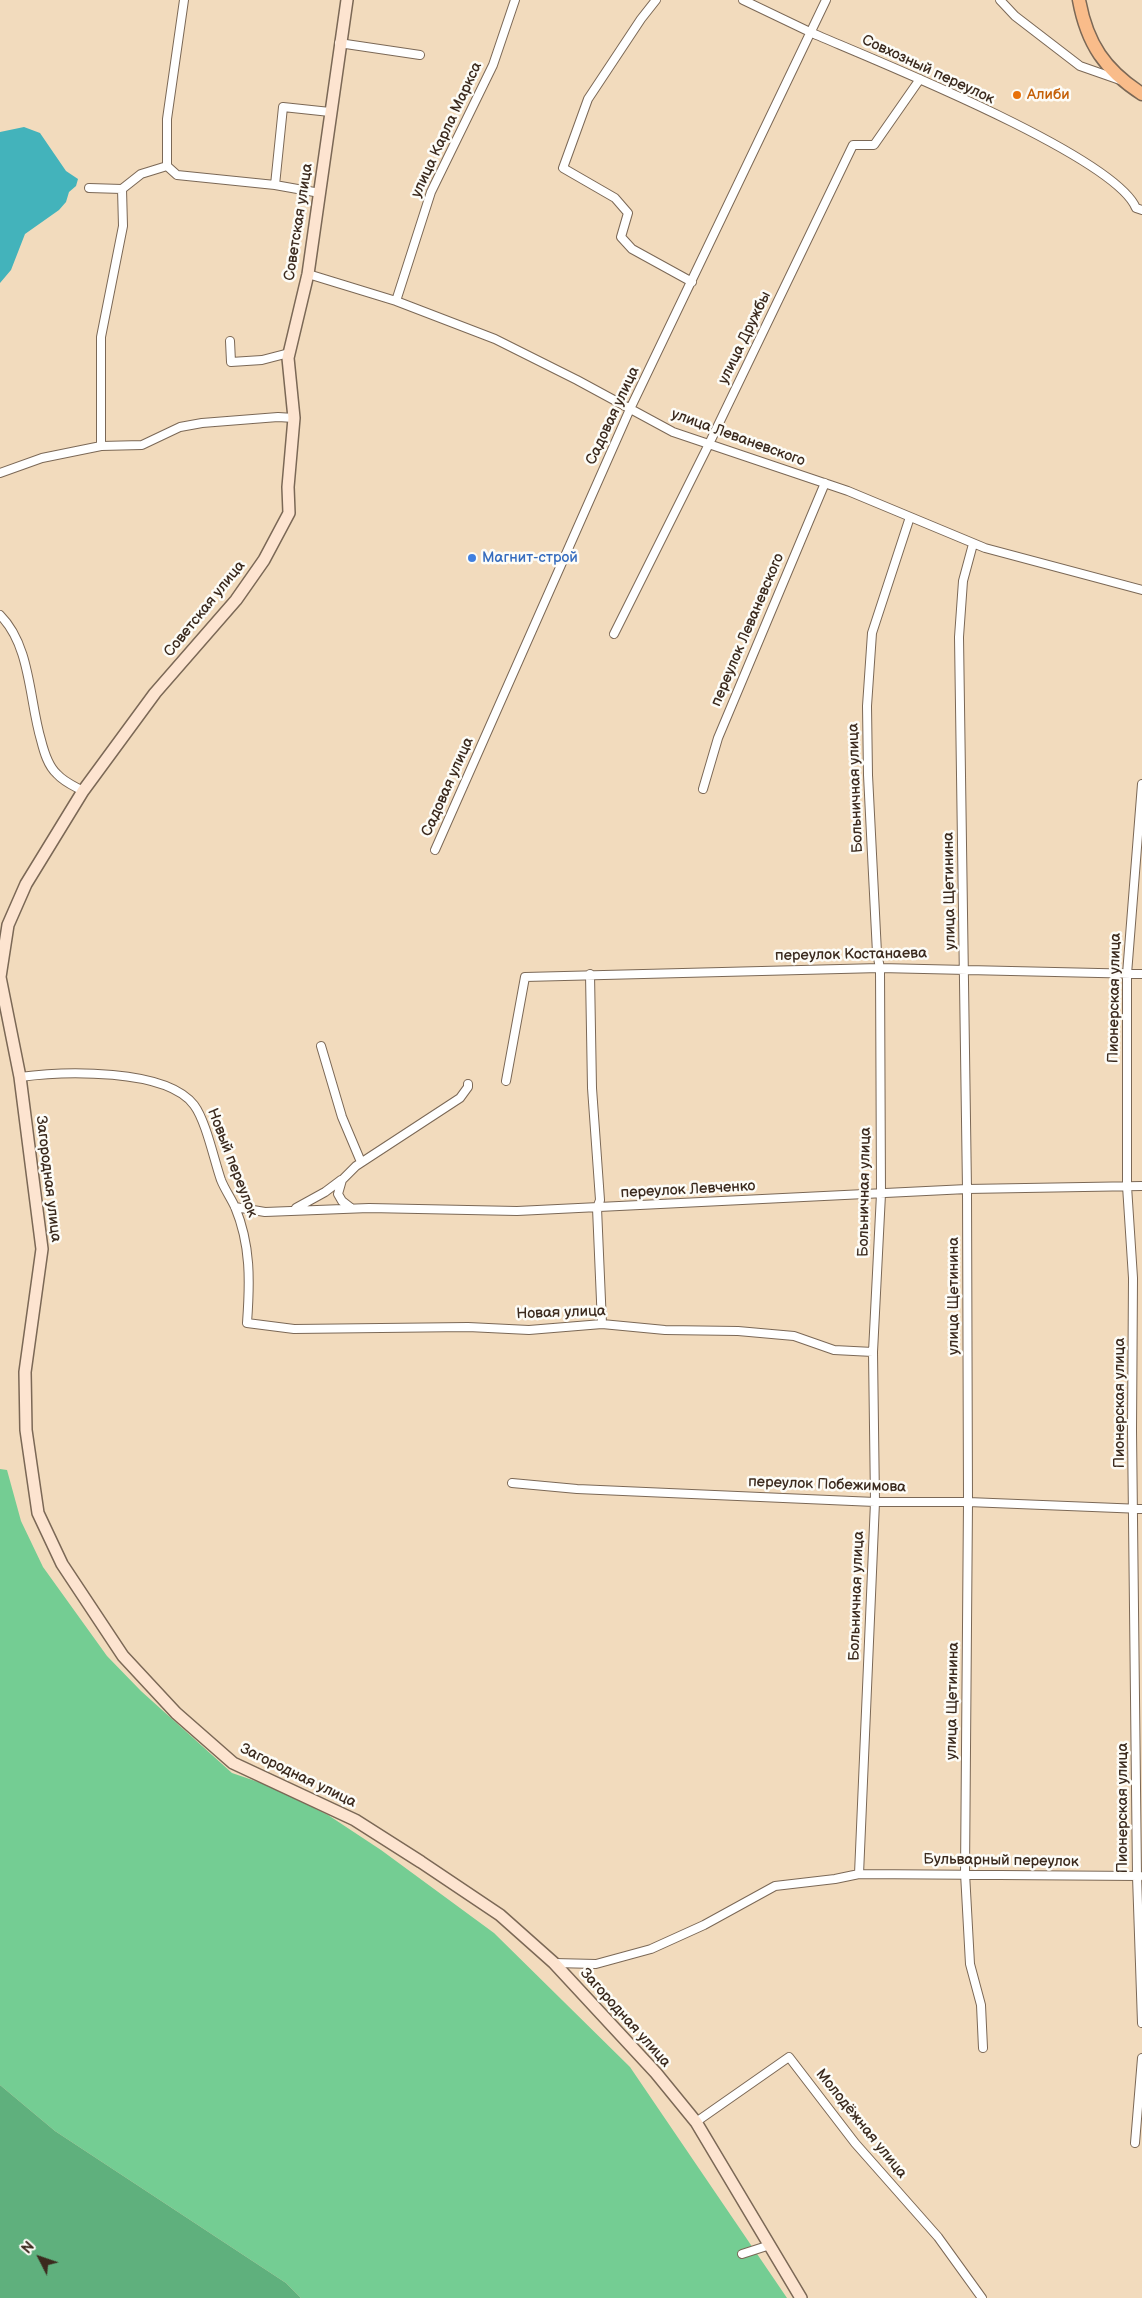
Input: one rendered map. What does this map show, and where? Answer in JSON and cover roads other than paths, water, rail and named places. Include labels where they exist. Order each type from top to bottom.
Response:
[{"type":"main road","points":[[1079,0],[1091,40],[1099,55],[1108,67],[1124,82],[1142,94]]},
{"type":"street","points":[[184,0],[167,119],[167,166],[177,175],[275,185],[320,193]]},
{"type":"street","name":"Советская улица","points":[[20,1077],[0,977],[8,925],[26,884],[83,791],[155,693],[236,600],[264,560],[289,513],[288,486],[294,418],[289,353],[308,274],[347,0]]},
{"type":"street","name":"улица Карла Маркса","points":[[396,301],[430,192],[493,65],[515,0]]},
{"type":"street","points":[[656,0],[641,19],[588,99],[563,168],[615,198],[628,213],[621,237],[632,249],[692,282]]},
{"type":"street","name":"Совхозный переулок","points":[[743,0],[810,32],[920,79],[1059,146],[1119,185],[1132,199],[1136,208],[1142,210]]},
{"type":"street","name":"Садовая улица","points":[[435,850],[630,409],[826,0]]},
{"type":"street","points":[[1000,0],[1015,16],[1080,66],[1124,82]]},
{"type":"street","points":[[340,43],[420,55]]},
{"type":"street","name":"улица Дружбы","points":[[614,634],[709,444],[853,145],[874,145],[920,79]]},
{"type":"street","points":[[275,185],[283,107],[330,112]]},
{"type":"street","points":[[89,188],[122,189],[141,174],[167,166]]},
{"type":"street","points":[[101,446],[101,337],[123,226],[122,189]]},
{"type":"street","name":"улица Леваневского","points":[[308,274],[396,301],[495,339],[674,432],[825,483],[973,544],[1032,562],[1142,590]]},
{"type":"street","points":[[230,341],[231,362],[262,360],[289,353]]},
{"type":"street","points":[[0,473],[42,458],[101,446],[142,445],[180,427],[202,423],[278,417],[294,418]]},
{"type":"street","name":"переулок Леваневского","points":[[703,789],[718,738],[825,483]]},
{"type":"street","name":"Больничная улица","points":[[859,1874],[875,1502],[873,1352],[880,1194],[880,968],[877,953],[872,864],[867,706],[872,633],[910,517]]},
{"type":"street","name":"улица Щетинина","points":[[973,544],[963,581],[959,637],[966,968],[968,1502],[965,1873],[970,1964],[981,2005],[983,2048]]},
{"type":"street","points":[[0,615],[10,624],[19,645],[25,666],[34,717],[50,765],[57,774],[83,791]]},
{"type":"street","name":"Пионерская улица","points":[[1142,784],[1127,974],[1127,1186],[1133,1278],[1132,1430],[1138,1509],[1139,1876],[1142,2023]]},
{"type":"street","name":"переулок Костанаева","points":[[506,1081],[525,977],[880,968],[966,968],[1142,974]]},
{"type":"street","points":[[590,974],[592,1088],[600,1200],[598,1208],[602,1324]]},
{"type":"street","points":[[321,1046],[342,1117],[361,1162]]},
{"type":"street","name":"Новый переулок","points":[[20,1077],[49,1073],[90,1074],[145,1079],[174,1088],[195,1105],[224,1188],[235,1207],[249,1251],[248,1323]]},
{"type":"street","name":"Загородная улица","points":[[20,1077],[42,1249],[25,1372],[26,1430],[38,1513],[62,1564],[123,1656],[176,1713],[233,1763],[354,1820],[500,1915],[554,1962],[656,2073],[696,2122],[801,2298]]},
{"type":"street","points":[[292,1210],[326,1192],[361,1162],[448,1107],[466,1091],[468,1084]]},
{"type":"street","points":[[342,1180],[338,1194],[342,1201],[351,1208]]},
{"type":"street","name":"переулок Левченко","points":[[235,1207],[265,1212],[351,1208],[517,1211],[967,1189],[1142,1186]]},
{"type":"street","name":"Новая улица","points":[[248,1323],[294,1329],[468,1327],[529,1330],[602,1324],[665,1330],[738,1331],[794,1336],[834,1350],[873,1352]]},
{"type":"street","name":"переулок Побежимова","points":[[512,1483],[577,1489],[875,1502],[968,1502],[1138,1509]]},
{"type":"street","name":"Бульварный переулок","points":[[554,1962],[596,1964],[651,1949],[704,1925],[775,1886],[835,1879],[859,1874],[965,1873],[1139,1876]]},
{"type":"street","name":"Молодёжная улица","points":[[696,2122],[789,2057],[855,2143],[938,2237],[982,2298]]},
{"type":"street","points":[[1135,2143],[1142,2058]]},
{"type":"street","points":[[742,2254],[770,2245]]},
{"type":"water","points":[[24,127],[40,133],[66,171],[78,179],[76,186],[69,192],[66,202],[59,210],[25,234],[11,270],[0,283],[0,132]]},
{"type":"place","name":"Алиби","points":[[1017,95]]},
{"type":"place","name":"Магнит-строй","points":[[472,558]]}]
